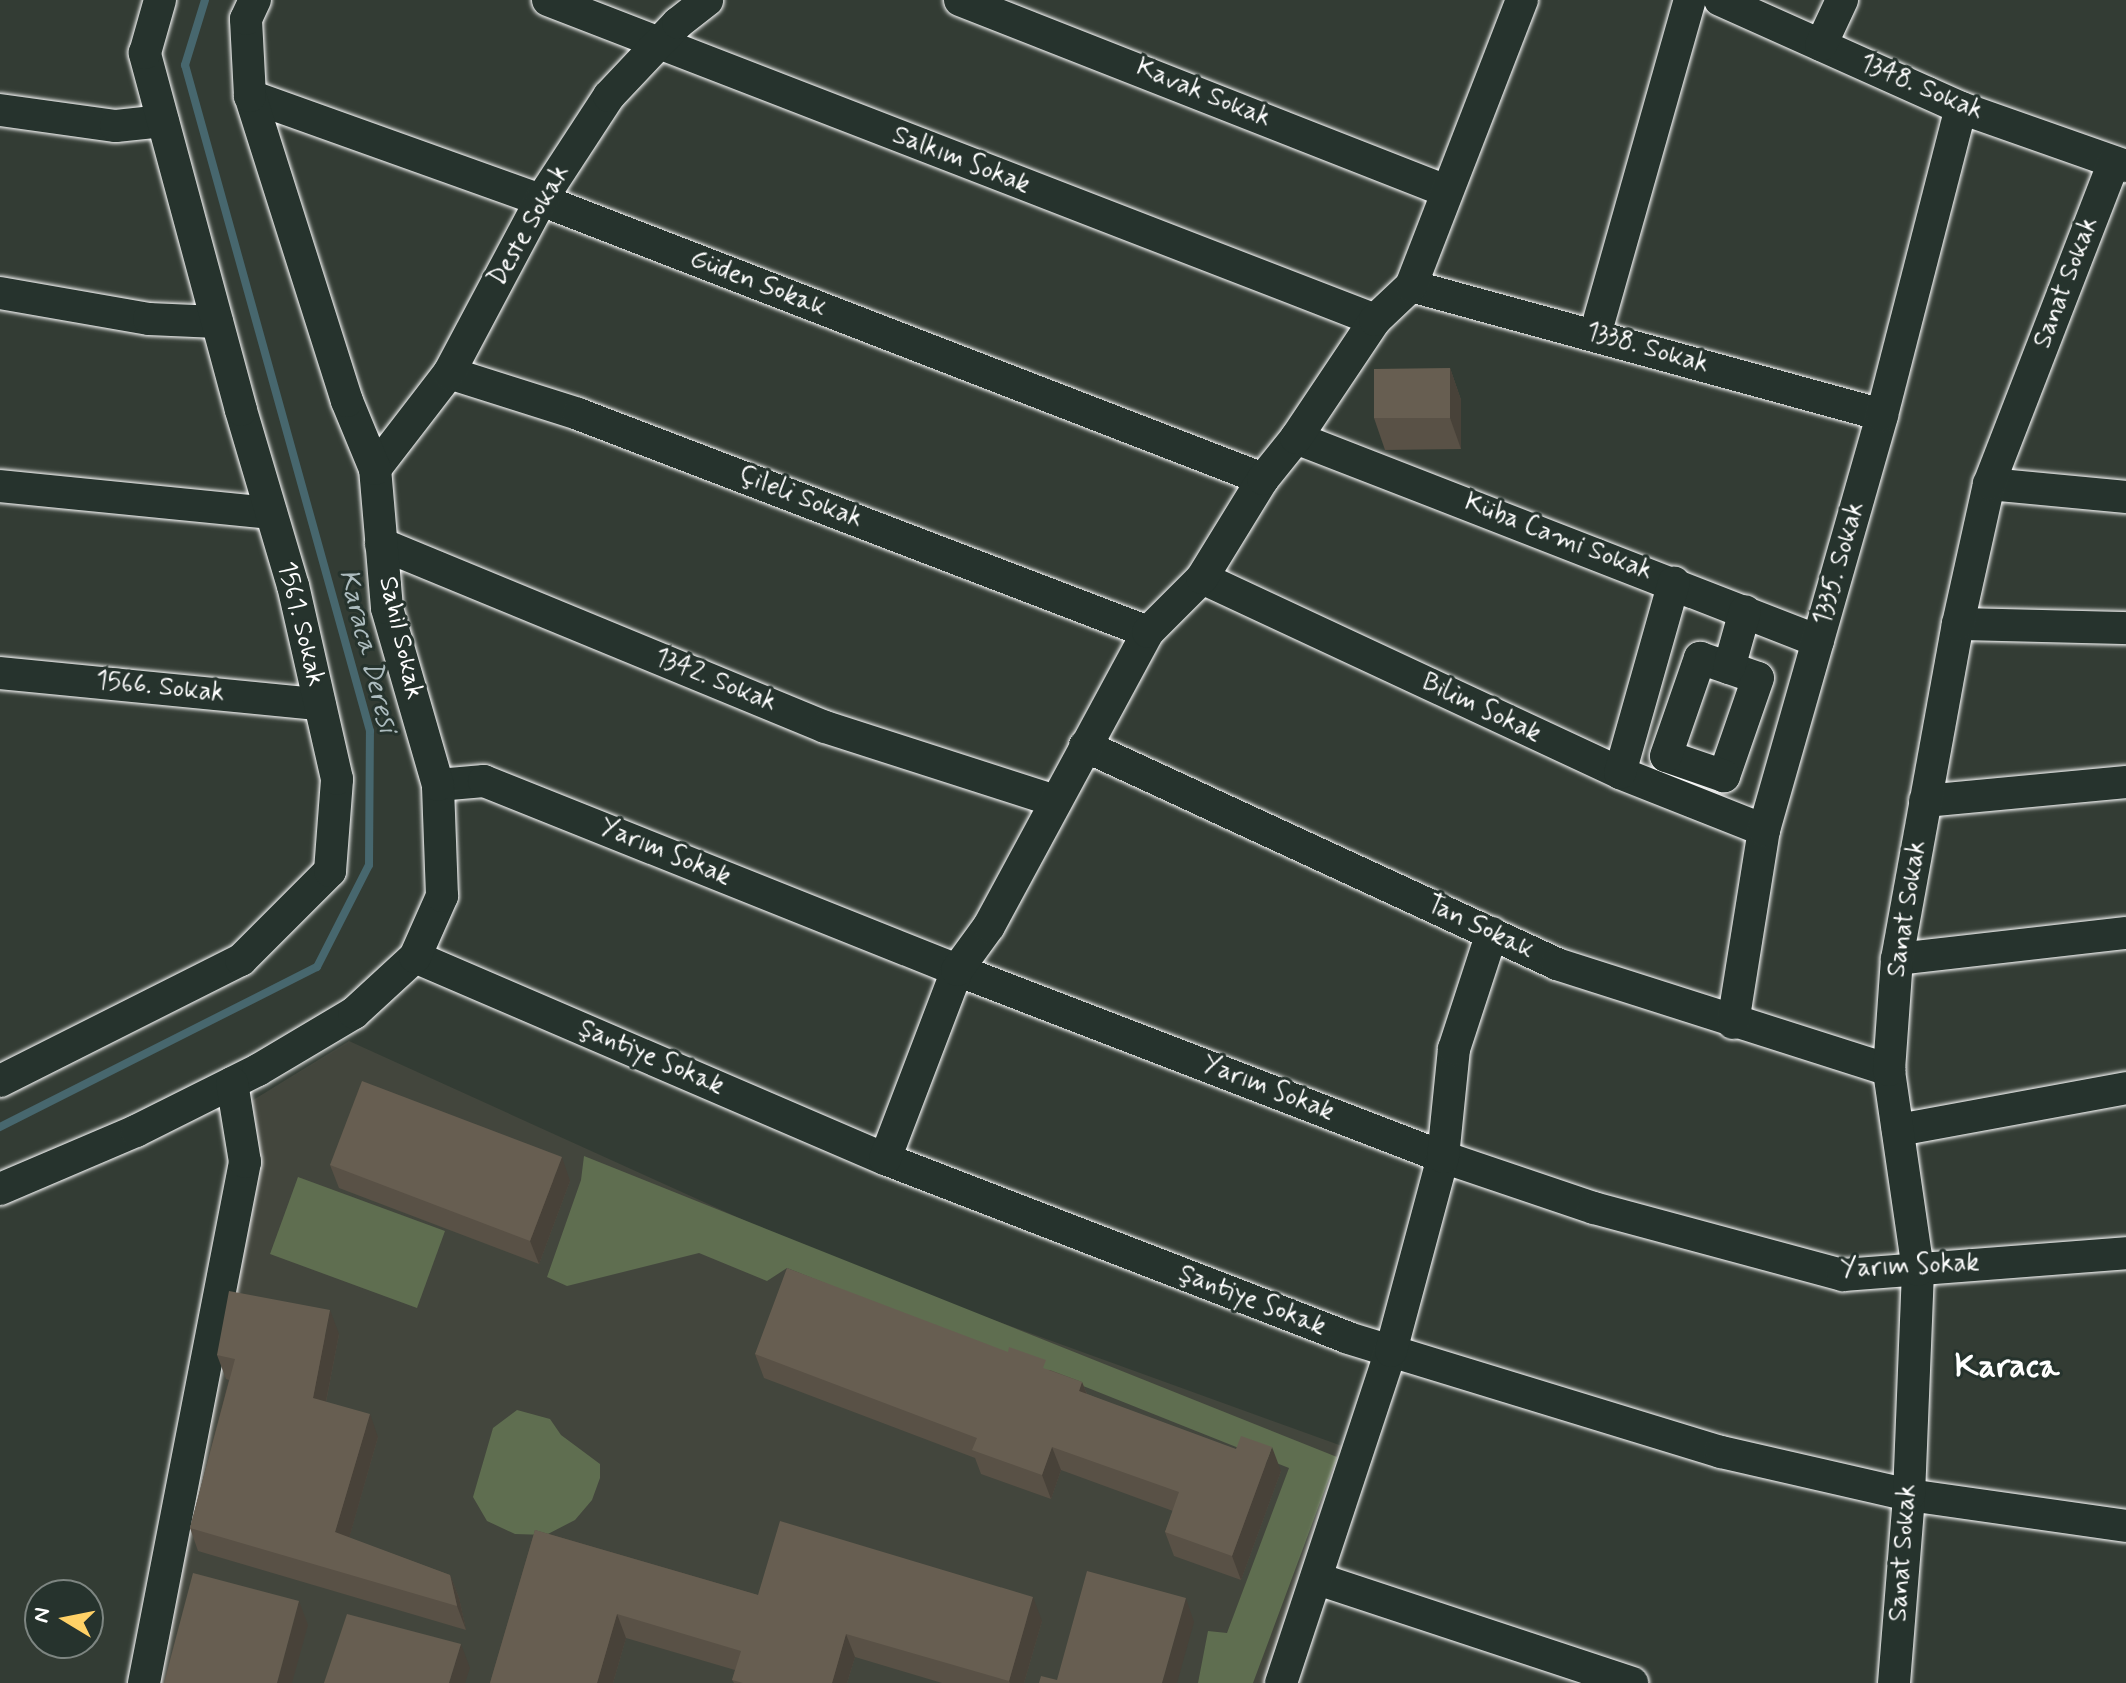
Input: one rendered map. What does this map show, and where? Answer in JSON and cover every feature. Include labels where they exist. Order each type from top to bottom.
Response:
[{"type":"street","name":"1561. Sokak","points":[[0,1081],[241,960],[330,871],[337,779],[293,586],[217,322],[145,53],[160,0]]},
{"type":"street","name":"Sahil Sokak","points":[[0,1189],[136,1131],[232,1083],[354,1013],[415,957],[442,896],[438,785],[387,608],[375,469],[347,401],[250,96],[246,19],[255,0]]},
{"type":"street","name":"Salkım Sokak","points":[[548,0],[657,45],[1375,320]]},
{"type":"street","name":"Deste Sokak","points":[[375,469],[449,373],[541,200],[609,96],[657,45],[707,0]]},
{"type":"street","name":"Kavak Sokak","points":[[960,0],[1446,191]]},
{"type":"street","points":[[885,1159],[957,970],[989,926],[1148,632],[1202,578],[1263,479],[1296,438],[1375,320],[1411,286],[1522,0]]},
{"type":"street","points":[[1595,335],[1690,0]]},
{"type":"street","name":"1348. Sokak","points":[[1720,0],[1961,108],[2120,164]]},
{"type":"street","points":[[1821,45],[1842,0]]},
{"type":"street","name":"Güden Sokak","points":[[250,96],[541,200],[1263,479]]},
{"type":"street","name":"1335. Sokak","points":[[1733,1023],[1764,830],[1882,415],[1961,108]]},
{"type":"street","points":[[0,110],[116,126],[163,121]]},
{"type":"street","name":"Sanat Sokak","points":[[1894,1683],[1909,1495],[1918,1270],[1889,1070],[1897,959],[1958,624],[1989,484],[2120,164]]},
{"type":"street","name":"1338. Sokak","points":[[1411,286],[1882,415]]},
{"type":"street","points":[[0,293],[149,319],[217,322]]},
{"type":"street","name":"Çileli Sokak","points":[[449,373],[578,414],[1148,632]]},
{"type":"street","name":"Küba Cami Sokak","points":[[1296,438],[1674,582],[1818,641]]},
{"type":"street","points":[[1989,484],[2126,497]]},
{"type":"street","points":[[0,486],[271,513]]},
{"type":"street","name":"1342. Sokak","points":[[381,544],[825,727],[1055,801]]},
{"type":"street","name":"Bilim Sokak","points":[[1202,578],[1620,773],[1764,830]]},
{"type":"street","points":[[1620,773],[1674,582]]},
{"type":"street","points":[[1729,668],[1745,611]]},
{"type":"street","points":[[1958,624],[2126,628]]},
{"type":"street","points":[[1700,658],[1729,668],[1758,678],[1724,776],[1666,756],[1700,658]]},
{"type":"street","name":"1566. Sokak","points":[[0,673],[319,704]]},
{"type":"street","points":[[1645,684],[1686,700]]},
{"type":"street","points":[[1742,724],[1789,743]]},
{"type":"street","name":"Tan Sokak","points":[[1085,746],[1557,964],[1733,1023],[1889,1070]]},
{"type":"street","points":[[1681,797],[1692,765]]},
{"type":"street","name":"Yarım Sokak","points":[[438,785],[484,781],[957,970],[1443,1157],[1594,1208],[1843,1275],[2126,1253]]},
{"type":"street","points":[[1925,801],[2126,782]]},
{"type":"street","points":[[1281,1683],[1318,1579],[1391,1351],[1443,1157],[1454,1049],[1492,933]]},
{"type":"street","points":[[1897,959],[2126,933]]},
{"type":"street","name":"Şantiye Sokak","points":[[415,957],[885,1159],[1348,1338],[1721,1452],[1909,1495],[2126,1526]]},
{"type":"street","points":[[144,1683],[245,1162],[232,1083]]},
{"type":"street","points":[[1898,1130],[2126,1088]]},
{"type":"street","points":[[1318,1579],[1632,1683]]},
{"type":"shaded area","points":[[349,1041],[847,1267],[1356,1451],[1271,1683],[131,1683],[242,1107]]},
{"type":"green space","points":[[584,1156],[1337,1457],[1253,1683],[1198,1683],[1208,1631],[1227,1633],[1289,1468],[787,1268],[767,1281],[699,1253],[567,1286],[547,1277],[581,1180]]},
{"type":"green space","points":[[298,1177],[445,1231],[417,1308],[270,1254]]},
{"type":"green space","points":[[517,1410],[550,1419],[561,1435],[600,1464],[600,1478],[592,1500],[575,1520],[546,1535],[515,1534],[487,1521],[473,1497],[493,1428]]},
{"type":"building","points":[[1450,368],[1450,418],[1374,418],[1374,369]]},
{"type":"building","points":[[362,1081],[562,1157],[530,1241],[330,1165]]},
{"type":"building","points":[[787,1268],[1008,1352],[1009,1347],[1046,1360],[1043,1368],[1082,1382],[1079,1391],[1236,1449],[1241,1436],[1272,1447],[1232,1556],[1165,1532],[1179,1492],[1052,1447],[1042,1475],[972,1450],[977,1438],[755,1354]]},
{"type":"building","points":[[229,1291],[330,1310],[313,1398],[370,1414],[335,1532],[450,1575],[457,1606],[190,1528],[235,1359],[217,1355]]},
{"type":"building","points":[[780,1521],[1033,1597],[1009,1681],[846,1634],[832,1683],[743,1683],[732,1680],[741,1651],[617,1614],[597,1683],[490,1683],[535,1530],[758,1595]]},
{"type":"building","points":[[1087,1571],[1186,1598],[1162,1683],[1039,1683],[1041,1676],[1057,1680]]},
{"type":"building","points":[[193,1573],[299,1601],[277,1683],[164,1683]]},
{"type":"building","points":[[347,1614],[461,1644],[449,1683],[324,1683]]},
{"type":"waterway","name":"Karaca Deresi","points":[[0,1127],[317,967],[369,865],[370,731],[185,65],[205,0]]},
{"type":"district","name":"Karaca","points":[[2007,1367]]}]
